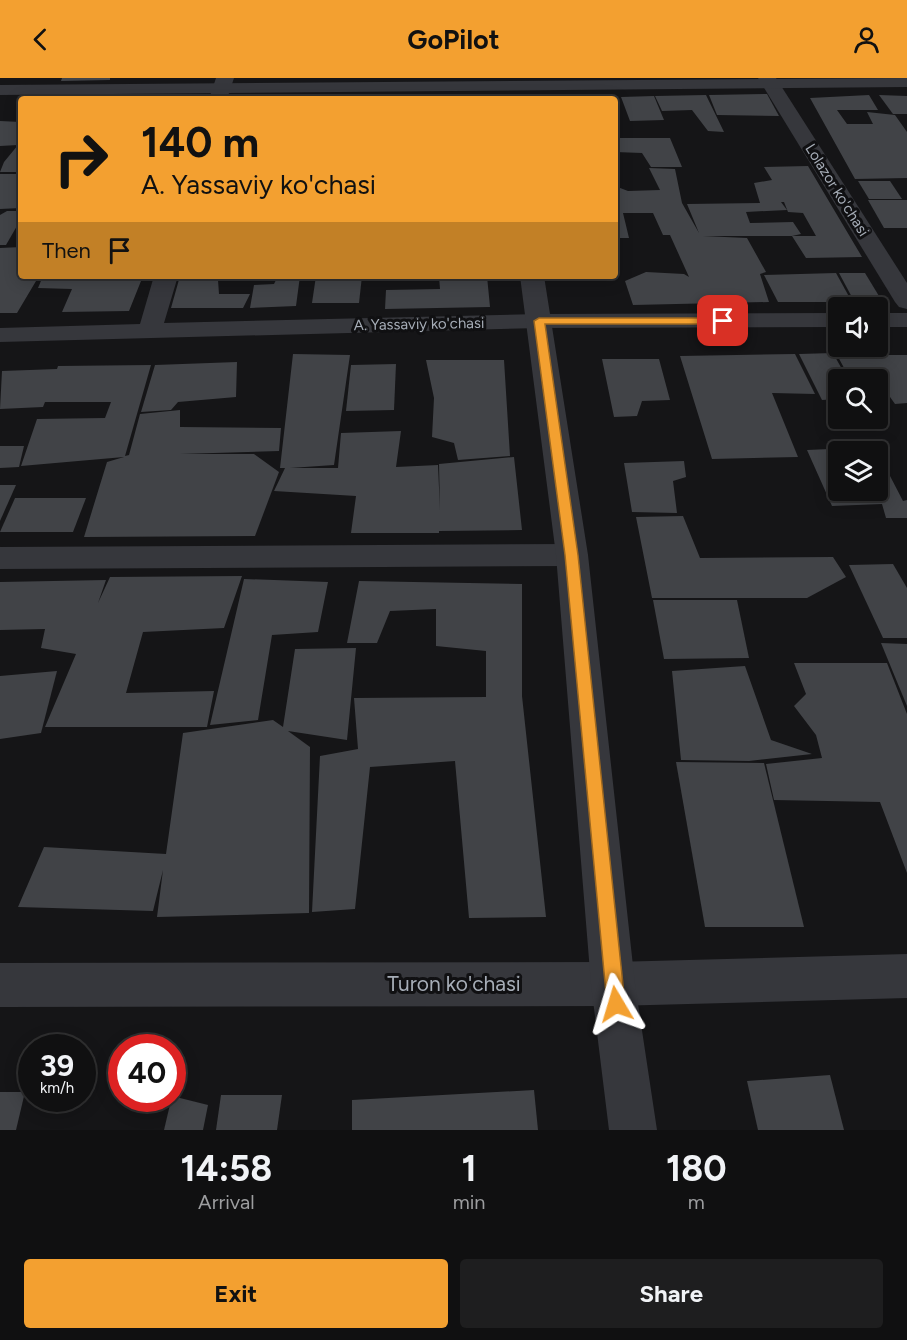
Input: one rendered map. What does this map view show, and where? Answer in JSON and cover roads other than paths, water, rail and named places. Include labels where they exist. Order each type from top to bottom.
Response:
[{"type":"street","points":[[0,90],[504,87],[769,81],[907,82]]},
{"type":"street","name":"Lolazor ko'chasi","points":[[769,81],[907,302]]},
{"type":"street","points":[[150,331],[165,279]]},
{"type":"street","points":[[532,279],[572,555],[613,984],[633,1130]]},
{"type":"street","name":"A. Yassaviy ko'chasi","points":[[0,335],[539,321],[828,320]]},
{"type":"street","points":[[888,320],[907,320]]},
{"type":"street","points":[[0,558],[572,555]]},
{"type":"street","name":"Turon ko'chasi","points":[[0,985],[613,984],[907,976]]}]
